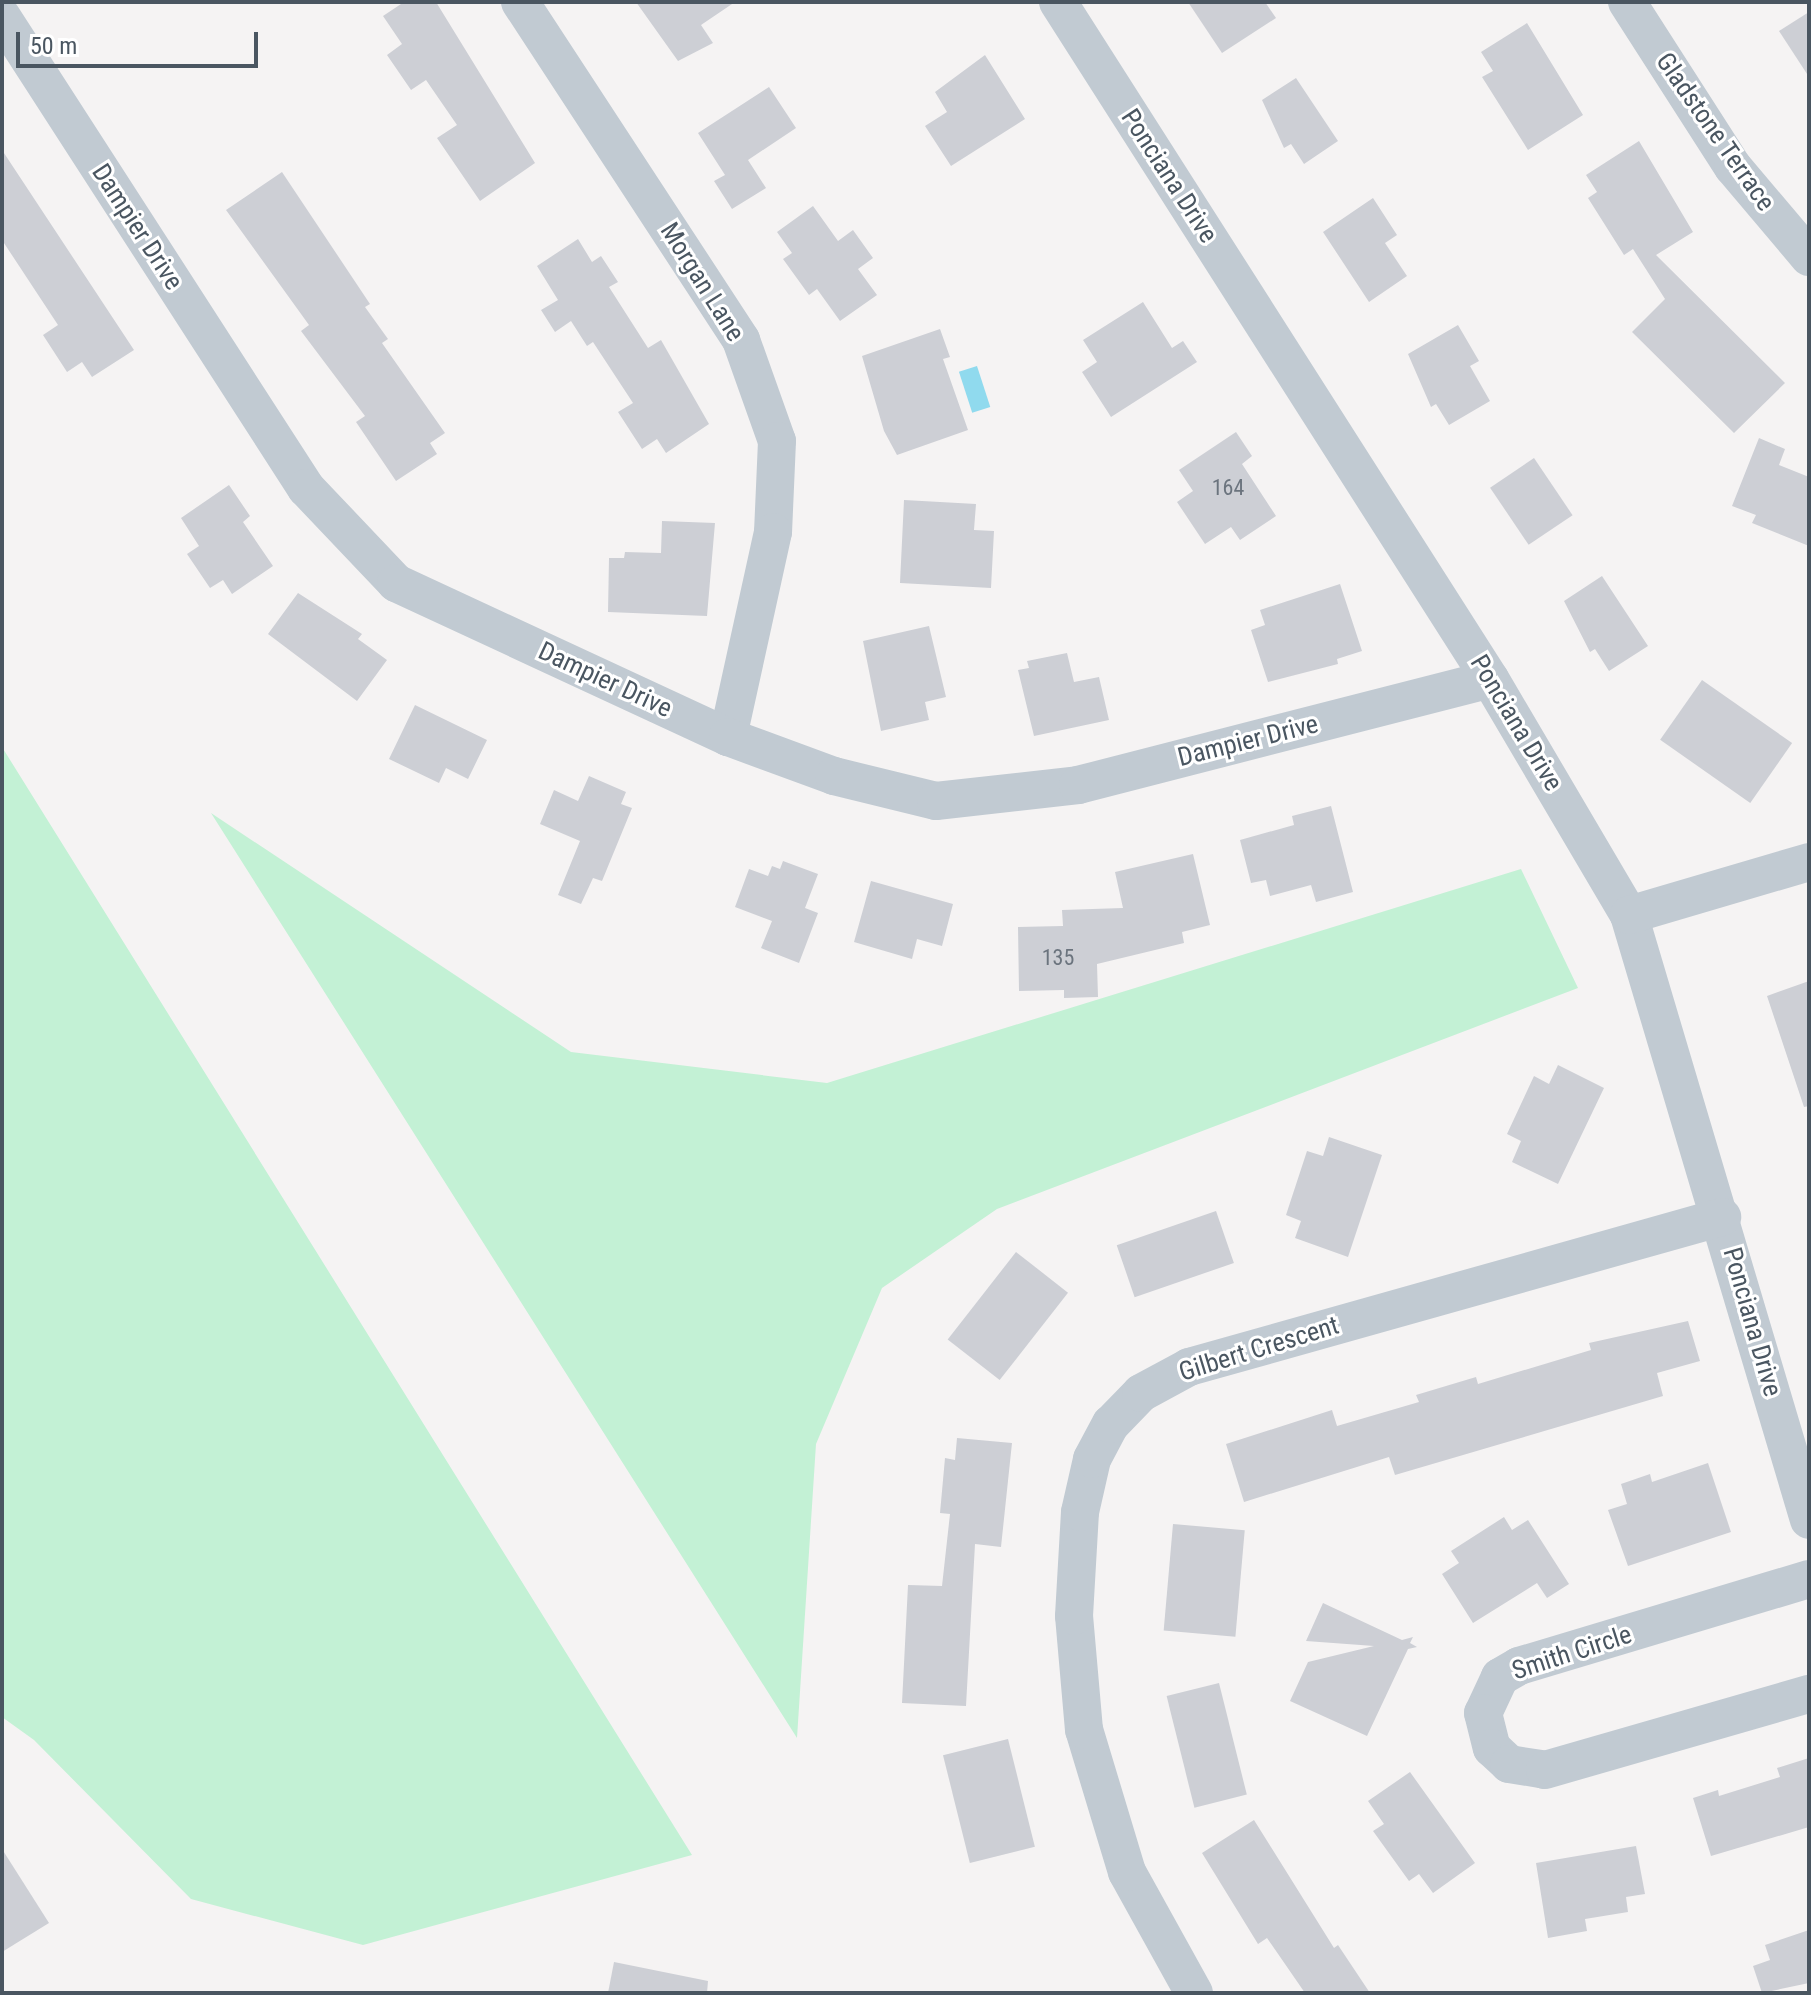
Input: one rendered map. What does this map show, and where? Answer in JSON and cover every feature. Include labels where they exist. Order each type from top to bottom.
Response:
[{"type":"street","name":"Morgan Lane","points":[[520,2],[741,340],[777,441],[773,532],[728,737]]},
{"type":"street","name":"Ponciana Drive","points":[[1058,2],[1490,679],[1629,915],[1722,1217],[1809,1520]]},
{"type":"street","name":"Gladstone Terrace","points":[[1627,2],[1733,167],[1809,257]]},
{"type":"street","name":"Dampier Drive","points":[[2,17],[306,488],[396,583],[728,737],[834,776],[936,801],[1078,785],[1490,679]]},
{"type":"street","points":[[1629,915],[1809,862]]},
{"type":"street","name":"Gilbert Crescent","points":[[1194,1993],[1127,1872],[1084,1730],[1074,1616],[1080,1512],[1092,1459],[1111,1424],[1141,1393],[1189,1367],[1722,1217]]},
{"type":"street","name":"Smith Circle","points":[[1809,1579],[1519,1666],[1500,1677],[1483,1713],[1492,1748],[1509,1764],[1545,1770],[1809,1694]]},
{"type":"green space","points":[[2,747],[692,1855],[363,1945],[191,1899],[34,1740],[2,1717]]},
{"type":"green space","points":[[211,813],[571,1052],[827,1083],[1521,869],[1578,988],[997,1209],[882,1288],[816,1444],[797,1738]]},
{"type":"water","points":[[977,366],[990,407],[972,413],[959,372]]},
{"type":"building","points":[[404,2],[436,2],[535,163],[480,201],[437,138],[457,125],[426,80],[411,90],[387,55],[402,44],[383,16]]},
{"type":"building","points":[[636,2],[735,2],[701,25],[713,43],[678,61]]},
{"type":"building","points":[[1188,2],[1265,2],[1276,18],[1222,53]]},
{"type":"building","points":[[1809,12],[1809,77],[1779,31]]},
{"type":"building","points":[[1527,23],[1583,115],[1528,150],[1482,77],[1493,71],[1481,52]]},
{"type":"building","points":[[985,55],[1025,119],[951,166],[925,126],[947,112],[935,92]]},
{"type":"building","points":[[1296,78],[1338,141],[1304,164],[1291,144],[1284,148],[1262,100]]},
{"type":"building","points":[[769,87],[796,128],[748,160],[766,188],[732,209],[714,181],[725,175],[698,133]]},
{"type":"building","points":[[1639,141],[1693,232],[1656,255],[1785,383],[1734,433],[1632,332],[1665,299],[1633,249],[1624,255],[1588,198],[1597,192],[1586,175]]},
{"type":"building","points":[[2,150],[134,350],[92,377],[82,362],[67,372],[43,335],[58,325],[2,240]]},
{"type":"building","points":[[282,172],[370,304],[365,307],[388,339],[382,343],[445,433],[430,443],[437,454],[396,481],[356,422],[365,416],[301,331],[309,325],[226,210]]},
{"type":"building","points":[[1373,198],[1397,235],[1385,243],[1407,276],[1369,302],[1323,232]]},
{"type":"building","points":[[813,206],[838,241],[853,230],[873,258],[858,269],[877,295],[840,321],[817,289],[809,295],[783,259],[792,253],[777,232]]},
{"type":"building","points":[[578,239],[592,262],[601,256],[618,282],[609,287],[648,348],[661,340],[709,424],[666,453],[657,439],[642,449],[618,412],[633,403],[593,342],[587,346],[571,321],[555,332],[541,310],[558,300],[537,266]]},
{"type":"building","points":[[1143,302],[1172,348],[1183,341],[1197,362],[1111,417],[1082,372],[1097,362],[1083,340]]},
{"type":"building","points":[[1458,325],[1479,361],[1470,366],[1490,401],[1449,425],[1436,404],[1431,407],[1408,354]]},
{"type":"building","points":[[940,329],[950,357],[943,359],[968,430],[897,455],[884,431],[862,356]]},
{"type":"building","points":[[1236,432],[1252,456],[1242,464],[1276,516],[1240,540],[1231,527],[1205,544],[1177,502],[1193,491],[1179,470]]},
{"type":"building","points":[[1759,438],[1785,449],[1779,465],[1809,477],[1809,546],[1752,523],[1756,515],[1732,506]]},
{"type":"building","points":[[1534,458],[1573,515],[1529,545],[1490,488]]},
{"type":"building","points":[[229,485],[250,516],[243,522],[273,566],[232,594],[223,580],[210,588],[187,554],[199,546],[181,518]]},
{"type":"building","points":[[904,500],[976,504],[974,530],[994,531],[991,588],[900,583]]},
{"type":"building","points":[[662,521],[715,523],[707,616],[608,612],[609,558],[624,558],[625,552],[661,553]]},
{"type":"building","points":[[1602,576],[1648,646],[1609,671],[1595,649],[1590,652],[1564,601]]},
{"type":"building","points":[[1340,584],[1362,651],[1337,659],[1338,664],[1268,682],[1251,630],[1265,625],[1260,610]]},
{"type":"building","points":[[298,593],[362,634],[358,639],[387,660],[357,701],[268,634]]},
{"type":"building","points":[[929,626],[946,697],[925,702],[929,720],[881,731],[863,641]]},
{"type":"building","points":[[1067,653],[1074,682],[1099,677],[1109,720],[1034,736],[1018,670],[1029,668],[1027,661]]},
{"type":"building","points":[[1702,680],[1792,743],[1750,803],[1660,740]]},
{"type":"building","points":[[415,705],[487,740],[468,779],[446,768],[439,783],[389,759]]},
{"type":"building","points":[[589,776],[626,792],[621,804],[632,808],[602,881],[593,878],[581,904],[558,895],[580,841],[540,824],[554,790],[578,801]]},
{"type":"building","points":[[1331,806],[1353,892],[1316,902],[1311,885],[1270,896],[1266,880],[1251,883],[1240,840],[1294,825],[1292,816]]},
{"type":"building","points":[[1193,854],[1210,925],[1182,932],[1184,943],[1097,964],[1098,997],[1064,998],[1064,990],[1019,991],[1018,927],[1063,926],[1062,910],[1123,908],[1115,872]]},
{"type":"building","points":[[783,861],[818,874],[805,908],[818,913],[799,963],[761,948],[772,921],[735,907],[749,869],[768,876],[772,866],[780,869]]},
{"type":"building","points":[[871,881],[953,904],[942,946],[917,939],[912,959],[854,942]]},
{"type":"building","points":[[1809,981],[1809,1106],[1804,1107],[1767,996]]},
{"type":"building","points":[[1558,1065],[1604,1088],[1558,1184],[1512,1162],[1521,1141],[1507,1134],[1534,1076],[1549,1084]]},
{"type":"building","points":[[1329,1137],[1382,1155],[1348,1257],[1295,1238],[1301,1221],[1286,1215],[1307,1151],[1323,1156]]},
{"type":"building","points":[[1216,1211],[1234,1263],[1135,1297],[1117,1245]]},
{"type":"building","points":[[1016,1252],[1068,1293],[1000,1380],[948,1339]]},
{"type":"building","points":[[1688,1321],[1700,1361],[1657,1373],[1663,1396],[1395,1475],[1389,1457],[1244,1502],[1226,1444],[1332,1410],[1337,1426],[1419,1402],[1416,1395],[1476,1377],[1478,1384],[1591,1350],[1589,1343]]},
{"type":"building","points":[[957,1438],[1012,1443],[1001,1547],[975,1544],[966,1706],[902,1703],[908,1585],[942,1586],[950,1514],[940,1513],[945,1458],[955,1460]]},
{"type":"building","points":[[1708,1463],[1731,1532],[1628,1566],[1608,1510],[1627,1504],[1621,1484],[1650,1474],[1652,1482]]},
{"type":"building","points":[[1504,1517],[1512,1530],[1528,1520],[1569,1584],[1547,1598],[1537,1583],[1473,1623],[1442,1574],[1459,1563],[1451,1551]]},
{"type":"building","points":[[1173,1524],[1245,1530],[1235,1637],[1164,1631]]},
{"type":"building","points":[[1323,1603],[1402,1640],[1413,1637],[1410,1643],[1417,1647],[1408,1649],[1367,1736],[1290,1701],[1308,1662],[1374,1646],[1306,1641]]},
{"type":"building","points":[[1219,1683],[1247,1795],[1194,1808],[1167,1696]]},
{"type":"building","points":[[1008,1739],[1035,1847],[970,1863],[943,1755]]},
{"type":"building","points":[[1809,1758],[1809,1827],[1711,1856],[1693,1798],[1718,1790],[1719,1796],[1780,1777],[1777,1768]]},
{"type":"building","points":[[1410,1772],[1475,1863],[1433,1893],[1419,1874],[1409,1881],[1373,1831],[1384,1824],[1368,1801]]},
{"type":"building","points":[[1254,1820],[1334,1948],[1338,1945],[1370,1993],[1305,1993],[1267,1938],[1258,1944],[1202,1853]]},
{"type":"building","points":[[1636,1846],[1645,1894],[1626,1897],[1628,1912],[1585,1919],[1587,1931],[1548,1938],[1536,1863]]},
{"type":"building","points":[[2,1849],[49,1923],[2,1952]]},
{"type":"building","points":[[1809,1930],[1809,1983],[1762,1993],[1753,1966],[1770,1960],[1765,1945]]},
{"type":"building","points":[[614,1962],[708,1981],[707,1993],[608,1993]]}]
